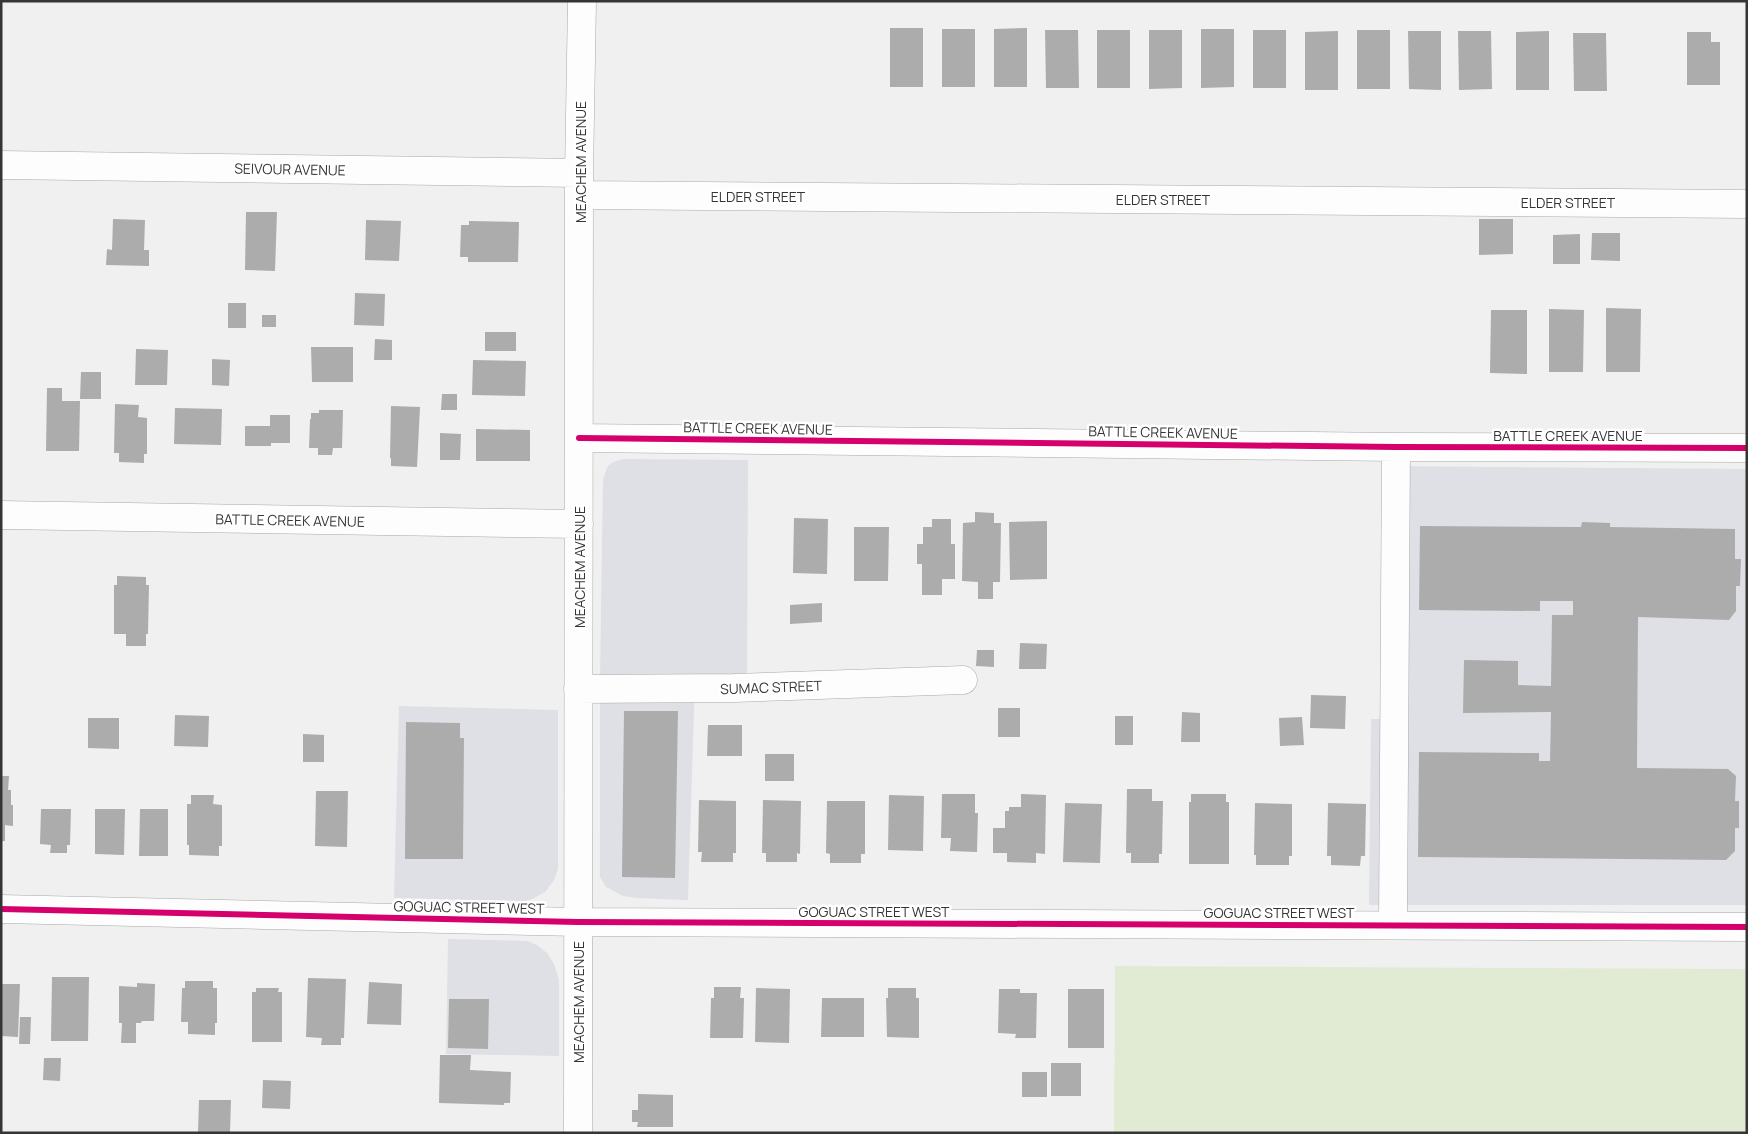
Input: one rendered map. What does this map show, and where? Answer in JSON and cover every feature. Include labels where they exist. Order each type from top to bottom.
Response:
[{"type":"street","name":"MEACHEM AVENUE","points":[[578,1133],[579,184],[582,1]]},
{"type":"street","name":"SEIVOUR AVENUE","points":[[1,165],[579,184]]},
{"type":"street","name":"ELDER STREET","points":[[579,184],[1747,204]]},
{"type":"street","name":"BATTLE CREEK AVENUE","points":[[579,438],[1747,448]]},
{"type":"street","points":[[1393,925],[1396,446]]},
{"type":"street","name":"BATTLE CREEK AVENUE","points":[[1,515],[578,524]]},
{"type":"street","name":"SUMAC STREET","points":[[578,689],[734,688],[963,680]]},
{"type":"street","name":"GOGUAC STREET WEST","points":[[1,909],[578,922],[1747,927]]},
{"type":"shaded area","points":[[623,459],[748,460],[747,679],[695,679],[688,900],[623,896],[606,887],[600,877],[603,479],[608,466],[613,462]]},
{"type":"shaded area","points":[[1387,466],[1747,469],[1747,905],[1369,905],[1371,719],[1385,719]]},
{"type":"shaded area","points":[[399,706],[558,710],[558,869],[554,880],[545,892],[525,901],[394,898]]},
{"type":"shaded area","points":[[448,939],[527,941],[537,945],[547,953],[554,964],[559,980],[559,1056],[446,1054]]},
{"type":"green space","points":[[1115,966],[1747,969],[1747,1133],[1114,1133]]},
{"type":"building","points":[[890,28],[923,28],[923,87],[890,87]]},
{"type":"building","points":[[1027,28],[1027,87],[994,87],[994,29]]},
{"type":"building","points":[[942,29],[975,29],[975,87],[942,87]]},
{"type":"building","points":[[1201,29],[1234,29],[1234,87],[1201,88]]},
{"type":"building","points":[[1045,30],[1078,30],[1079,88],[1046,88]]},
{"type":"building","points":[[1097,30],[1130,30],[1130,88],[1097,88]]},
{"type":"building","points":[[1149,30],[1182,30],[1182,88],[1149,89]]},
{"type":"building","points":[[1253,30],[1286,30],[1286,88],[1253,88]]},
{"type":"building","points":[[1357,30],[1390,30],[1390,89],[1357,89]]},
{"type":"building","points":[[1338,31],[1338,90],[1305,90],[1305,32]]},
{"type":"building","points":[[1408,31],[1441,31],[1441,90],[1409,89]]},
{"type":"building","points":[[1458,31],[1491,31],[1492,89],[1459,90]]},
{"type":"building","points":[[1549,31],[1549,90],[1516,90],[1516,32]]},
{"type":"building","points":[[1687,32],[1711,32],[1711,42],[1720,42],[1720,85],[1687,85]]},
{"type":"building","points":[[1573,33],[1606,33],[1607,91],[1574,91]]},
{"type":"building","points":[[246,212],[277,212],[275,271],[245,270]]},
{"type":"building","points":[[113,219],[145,220],[144,250],[149,250],[149,266],[106,265],[107,249],[112,250]]},
{"type":"building","points":[[1479,219],[1513,219],[1513,254],[1479,255]]},
{"type":"building","points":[[366,220],[401,221],[399,261],[365,260]]},
{"type":"building","points":[[469,221],[519,222],[518,262],[468,262],[468,257],[460,257],[461,225],[469,225]]},
{"type":"building","points":[[1592,233],[1620,233],[1620,261],[1591,260]]},
{"type":"building","points":[[1580,234],[1580,264],[1553,264],[1553,235]]},
{"type":"building","points":[[355,293],[385,294],[384,326],[354,325]]},
{"type":"building","points":[[228,303],[246,303],[246,328],[228,328]]},
{"type":"building","points":[[1606,308],[1641,309],[1640,372],[1606,372]]},
{"type":"building","points":[[1549,309],[1584,310],[1583,372],[1549,372]]},
{"type":"building","points":[[1491,310],[1527,310],[1527,374],[1490,373]]},
{"type":"building","points":[[262,315],[276,315],[276,327],[262,327]]},
{"type":"building","points":[[485,332],[516,332],[516,351],[485,351]]},
{"type":"building","points":[[375,339],[392,340],[392,360],[374,360]]},
{"type":"building","points":[[311,347],[353,347],[353,382],[312,382]]},
{"type":"building","points":[[136,349],[168,350],[167,385],[135,385]]},
{"type":"building","points":[[212,359],[230,360],[229,386],[212,385]]},
{"type":"building","points":[[473,360],[526,361],[525,396],[472,395]]},
{"type":"building","points":[[81,372],[101,372],[101,399],[80,399]]},
{"type":"building","points":[[47,388],[62,388],[62,401],[80,401],[79,451],[46,451]]},
{"type":"building","points":[[442,394],[457,394],[457,410],[441,410]]},
{"type":"building","points":[[115,404],[139,405],[138,417],[147,418],[147,454],[144,454],[144,463],[119,462],[119,453],[114,453]]},
{"type":"building","points":[[391,406],[420,407],[417,467],[391,466]]},
{"type":"building","points":[[175,408],[222,409],[221,445],[174,444]]},
{"type":"building","points":[[319,410],[343,410],[342,448],[333,448],[332,455],[318,455],[318,448],[309,448],[311,413],[319,413]]},
{"type":"building","points":[[270,415],[290,415],[290,443],[271,443],[271,446],[245,446],[245,426],[270,426]]},
{"type":"building","points":[[476,429],[530,430],[530,461],[476,461]]},
{"type":"building","points":[[440,433],[461,434],[460,460],[440,460]]},
{"type":"building","points":[[975,512],[994,513],[994,523],[1001,523],[1000,582],[993,582],[993,599],[978,599],[978,582],[962,581],[963,523],[975,522]]},
{"type":"building","points":[[794,518],[828,519],[827,574],[793,573]]},
{"type":"building","points":[[932,519],[951,519],[951,544],[955,544],[955,579],[942,579],[942,595],[922,595],[922,564],[917,564],[917,544],[923,544],[923,527],[932,527]]},
{"type":"building","points":[[1047,521],[1047,579],[1010,580],[1009,522]]},
{"type":"building","points":[[1582,522],[1610,523],[1610,527],[1735,529],[1735,559],[1741,559],[1740,586],[1736,586],[1736,611],[1729,620],[1638,617],[1637,768],[1728,769],[1736,776],[1735,801],[1739,801],[1739,828],[1735,828],[1735,851],[1726,860],[1418,857],[1419,752],[1539,753],[1539,761],[1550,761],[1551,712],[1463,713],[1464,660],[1518,661],[1518,685],[1551,686],[1552,615],[1573,615],[1573,601],[1540,601],[1540,611],[1419,610],[1420,526],[1581,527]]},
{"type":"building","points":[[854,527],[889,527],[888,581],[854,581]]},
{"type":"building","points":[[117,576],[146,577],[146,585],[149,585],[146,646],[126,646],[126,634],[114,634],[114,585],[117,585]]},
{"type":"building","points":[[822,603],[822,622],[790,624],[790,605]]},
{"type":"building","points":[[1020,643],[1047,644],[1046,669],[1019,669]]},
{"type":"building","points":[[977,650],[994,650],[994,667],[976,666]]},
{"type":"building","points":[[1311,695],[1346,696],[1345,729],[1310,728]]},
{"type":"building","points":[[998,708],[1020,708],[1020,737],[998,737]]},
{"type":"building","points":[[624,711],[678,711],[675,878],[622,877]]},
{"type":"building","points":[[1182,712],[1200,713],[1200,742],[1181,742]]},
{"type":"building","points":[[175,715],[209,716],[208,747],[174,746]]},
{"type":"building","points":[[1115,716],[1133,716],[1133,745],[1115,745]]},
{"type":"building","points":[[1302,717],[1304,745],[1280,746],[1279,718]]},
{"type":"building","points":[[88,718],[119,718],[119,749],[88,748]]},
{"type":"building","points":[[406,722],[460,723],[460,738],[464,738],[463,859],[405,859]]},
{"type":"building","points":[[708,725],[742,725],[742,756],[707,756]]},
{"type":"building","points":[[303,734],[324,735],[324,762],[303,762]]},
{"type":"building","points":[[765,754],[794,754],[794,781],[765,781]]},
{"type":"building","points":[[1,776],[9,776],[8,790],[11,790],[11,805],[13,805],[13,826],[5,825],[5,841],[1,841]]},
{"type":"building","points":[[1127,789],[1152,789],[1152,801],[1163,801],[1162,854],[1159,854],[1159,863],[1131,863],[1131,853],[1126,853]]},
{"type":"building","points":[[316,791],[348,791],[347,847],[315,846]]},
{"type":"building","points":[[942,794],[975,794],[975,813],[978,813],[977,852],[950,851],[951,838],[941,838]]},
{"type":"building","points":[[1021,794],[1046,795],[1045,854],[1036,853],[1036,863],[1007,862],[1007,853],[993,853],[993,828],[1005,828],[1005,811],[1009,811],[1009,807],[1021,807]]},
{"type":"building","points":[[1191,794],[1226,794],[1226,802],[1229,802],[1229,864],[1189,864],[1189,802],[1191,802]]},
{"type":"building","points":[[191,795],[214,795],[213,804],[222,805],[222,846],[219,846],[219,856],[189,855],[189,845],[187,845],[187,804],[191,804]]},
{"type":"building","points":[[889,795],[924,796],[923,851],[888,850]]},
{"type":"building","points":[[699,800],[736,801],[736,853],[733,853],[733,862],[701,862],[702,852],[698,852]]},
{"type":"building","points":[[763,800],[801,801],[800,854],[797,853],[797,862],[766,862],[766,853],[762,853]]},
{"type":"building","points":[[827,801],[865,801],[865,854],[861,854],[861,863],[830,863],[830,854],[826,853]]},
{"type":"building","points":[[1065,803],[1102,804],[1100,863],[1063,862]]},
{"type":"building","points":[[1255,803],[1292,804],[1292,856],[1289,856],[1289,865],[1256,865],[1256,855],[1254,855]]},
{"type":"building","points":[[1328,803],[1366,804],[1365,856],[1361,856],[1360,866],[1331,865],[1331,856],[1327,856]]},
{"type":"building","points":[[41,809],[71,809],[70,845],[67,845],[67,853],[50,853],[51,845],[40,844]]},
{"type":"building","points":[[95,809],[125,809],[124,855],[95,854]]},
{"type":"building","points":[[140,809],[168,809],[168,856],[139,856]]},
{"type":"building","points":[[52,977],[89,977],[88,1041],[51,1041]]},
{"type":"building","points":[[308,978],[346,979],[344,1038],[341,1038],[341,1045],[321,1045],[322,1038],[306,1037]]},
{"type":"building","points":[[185,981],[213,981],[213,988],[217,988],[215,1035],[188,1034],[188,1022],[181,1022],[182,988],[185,988]]},
{"type":"building","points":[[369,982],[402,984],[401,1025],[367,1024]]},
{"type":"building","points":[[137,983],[155,984],[154,1021],[136,1023],[136,1043],[121,1043],[122,1023],[119,1023],[119,986],[137,987]]},
{"type":"building","points":[[1,984],[20,984],[18,1037],[1,1036]]},
{"type":"building","points":[[714,987],[741,987],[740,998],[744,998],[743,1038],[710,1038],[711,998],[714,998]]},
{"type":"building","points":[[256,988],[279,988],[278,992],[282,992],[282,1042],[252,1042],[252,992],[256,992]]},
{"type":"building","points":[[756,988],[790,989],[789,1043],[755,1042]]},
{"type":"building","points":[[888,988],[916,988],[916,998],[919,998],[919,1038],[887,1037],[886,998],[888,998]]},
{"type":"building","points":[[999,989],[1020,989],[1020,993],[1037,993],[1036,1038],[1015,1038],[1016,1034],[998,1033]]},
{"type":"building","points":[[1068,989],[1104,989],[1104,1048],[1068,1048]]},
{"type":"building","points":[[822,998],[864,998],[864,1037],[821,1037]]},
{"type":"building","points":[[449,999],[489,999],[488,1049],[448,1048]]},
{"type":"building","points":[[20,1017],[31,1017],[30,1044],[19,1044]]},
{"type":"building","points":[[440,1055],[471,1055],[470,1070],[511,1072],[510,1103],[504,1103],[504,1105],[439,1103]]},
{"type":"building","points":[[44,1058],[61,1058],[60,1081],[43,1080]]},
{"type":"building","points":[[1051,1063],[1081,1063],[1081,1096],[1051,1096]]},
{"type":"building","points":[[1022,1072],[1047,1072],[1047,1097],[1022,1097]]},
{"type":"building","points":[[263,1080],[291,1081],[290,1109],[262,1108]]},
{"type":"building","points":[[638,1094],[673,1095],[673,1127],[637,1127],[638,1122],[632,1122],[632,1110],[638,1110]]},
{"type":"building","points":[[199,1100],[231,1100],[230,1133],[198,1133]]},
{"type":"cycle path","points":[[579,438],[1396,447],[1747,448]]},
{"type":"cycle path","points":[[1,909],[578,922],[1747,927]]}]
